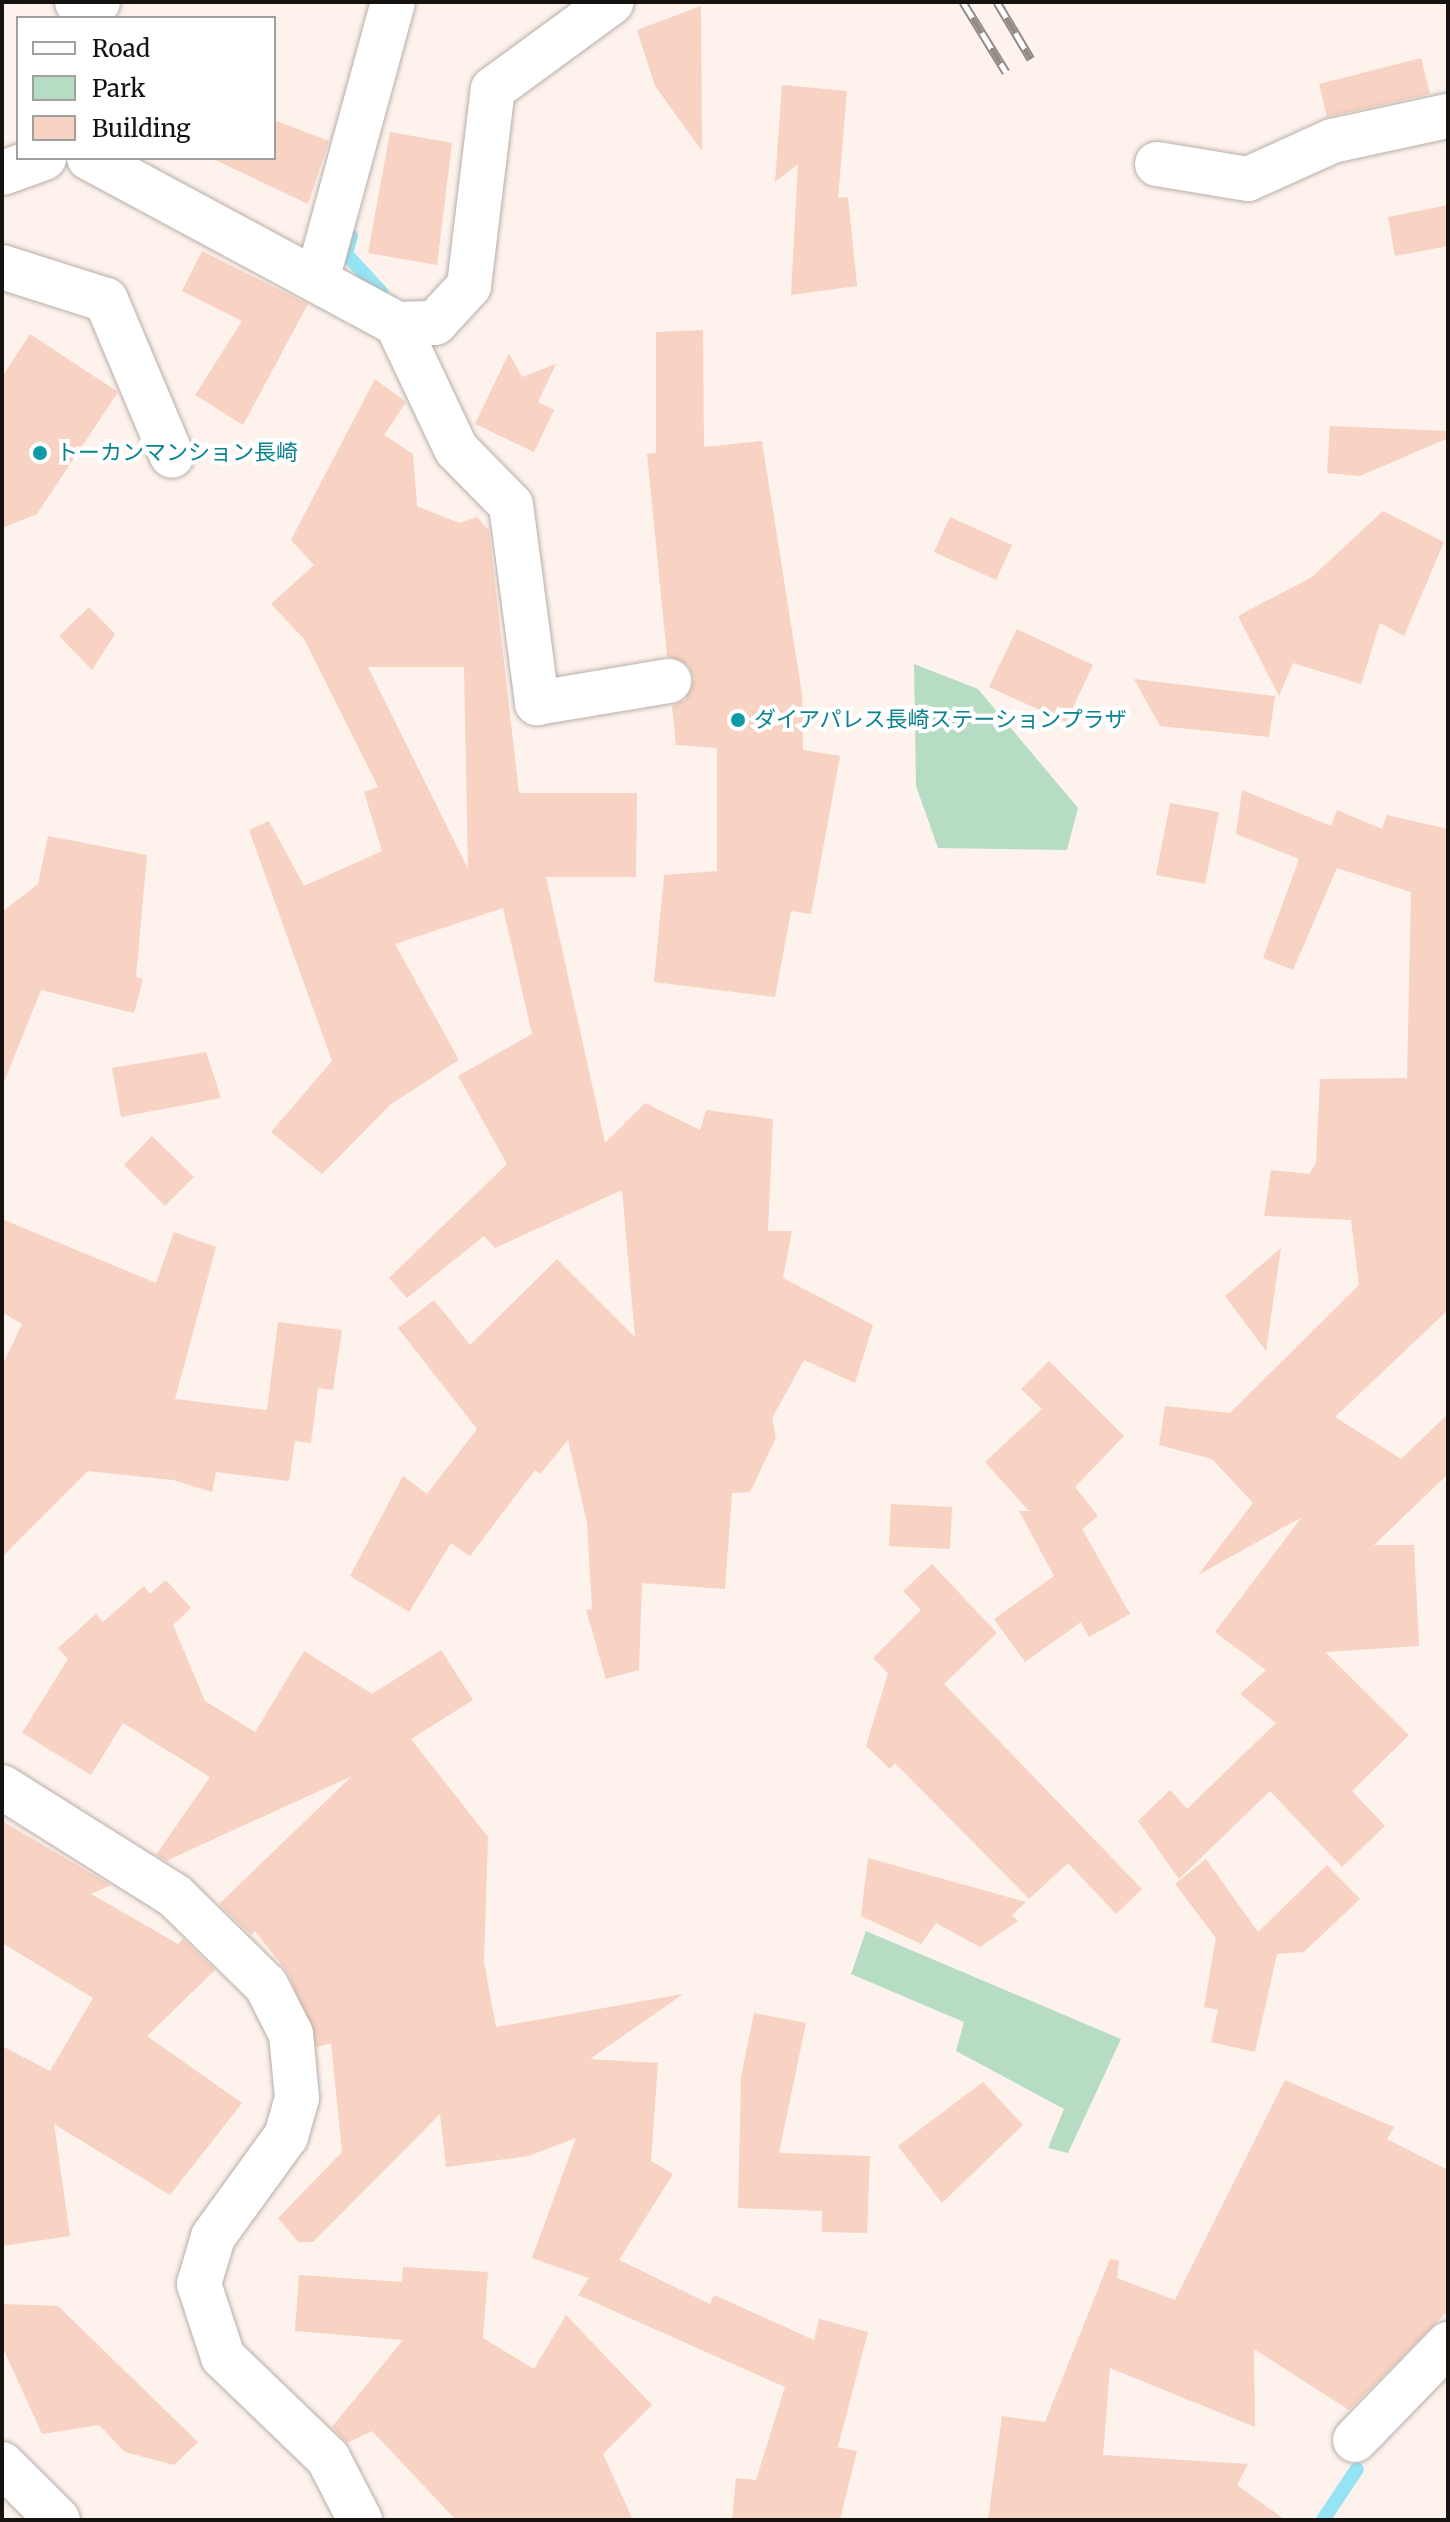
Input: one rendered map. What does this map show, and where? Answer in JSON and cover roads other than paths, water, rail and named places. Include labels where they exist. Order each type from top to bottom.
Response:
[{"type":"street","points":[[77,2],[98,2]]},
{"type":"street","points":[[317,280],[393,2]]},
{"type":"street","points":[[93,160],[397,324],[435,323],[469,286],[493,89],[612,2]]},
{"type":"street","points":[[1157,164],[1248,179],[1332,141],[1448,116]]},
{"type":"street","points":[[2,173],[38,160]]},
{"type":"street","points":[[2,267],[106,300],[172,456]]},
{"type":"street","points":[[397,324],[456,449],[511,505],[519,585],[537,703],[669,681]]},
{"type":"street","points":[[2,1787],[175,1896],[266,1985],[291,2034],[297,2098],[286,2136],[213,2237],[199,2284],[223,2357],[328,2458],[360,2520]]},
{"type":"street","points":[[1355,2440],[1448,2344]]},
{"type":"street","points":[[2,2464],[58,2520]]},
{"type":"waterway","points":[[351,236],[346,254],[382,293]]},
{"type":"waterway","points":[[1323,2520],[1357,2469]]},
{"type":"railway","points":[[963,2],[1006,72]]},
{"type":"railway","points":[[997,2],[1031,59]]},
{"type":"place","name":"トーカンマンション長崎","points":[[40,453]]},
{"type":"place","name":"ダイアパレス長崎ステーションプラザ","points":[[738,720]]}]
